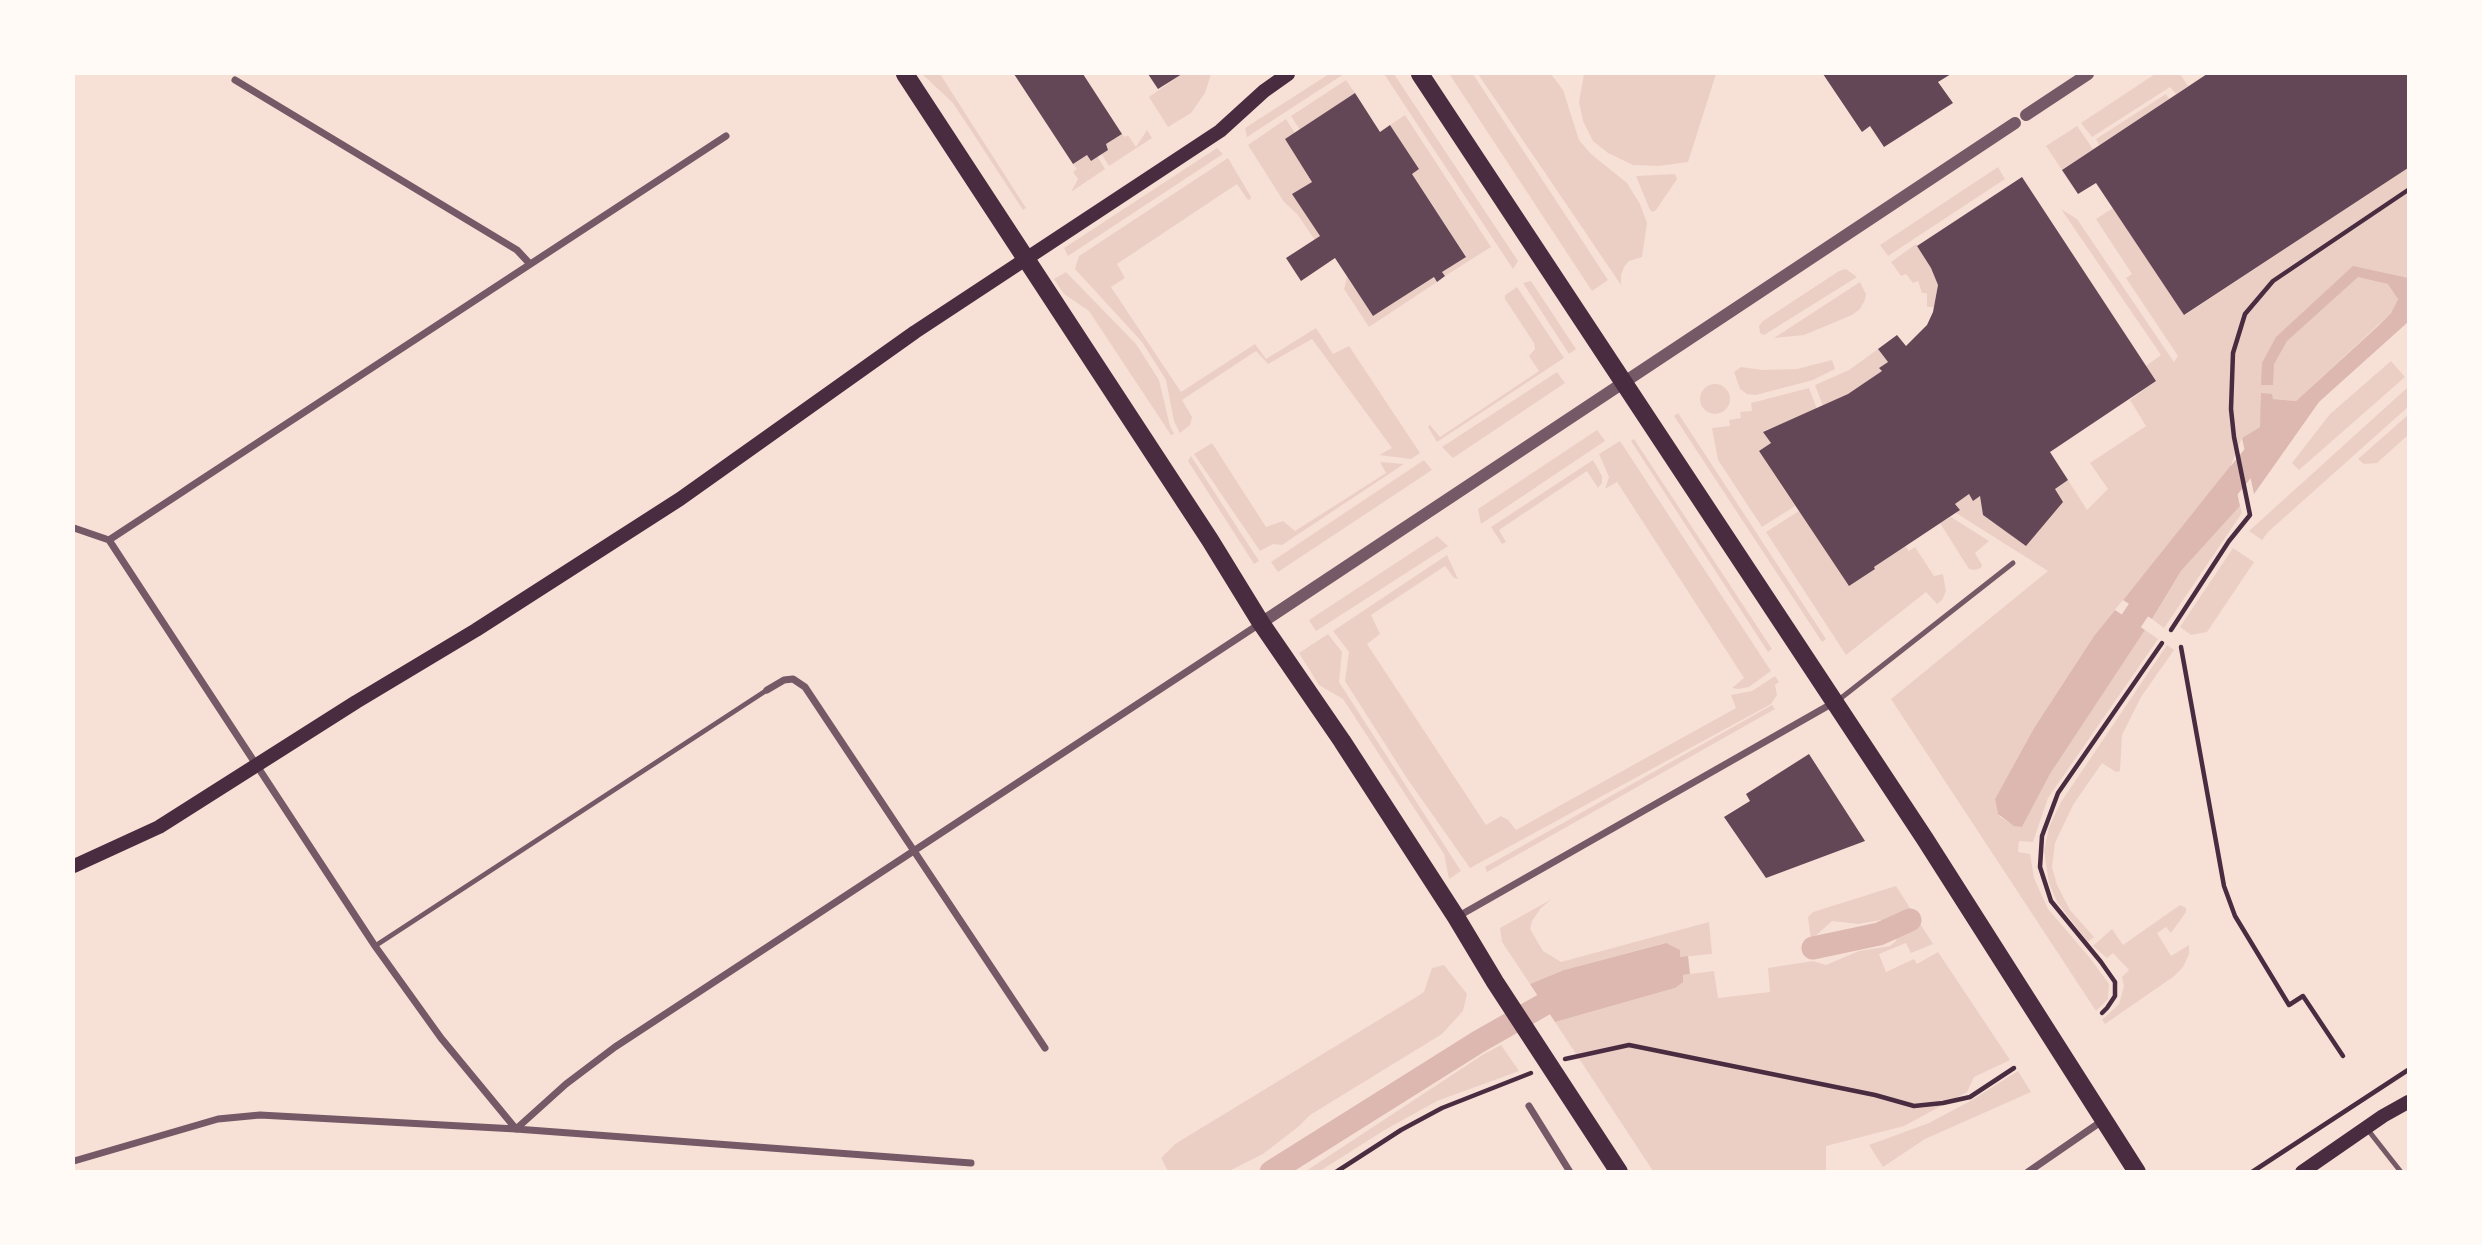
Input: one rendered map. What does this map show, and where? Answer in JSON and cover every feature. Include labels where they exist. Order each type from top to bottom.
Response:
[{"type":"main road","points":[[905,74],[1067,319],[1261,623],[1308,689],[1619,1171]]},
{"type":"main road","points":[[74,866],[159,827],[356,702],[476,630],[680,499],[915,332],[1220,131],[1264,91],[1288,74]]},
{"type":"main road","points":[[1420,74],[1835,702],[2137,1171]]},
{"type":"main road","points":[[2302,1171],[2409,1102]]},
{"type":"street","points":[[516,1129],[566,1084],[615,1046],[1261,623],[2088,74]]},
{"type":"street","points":[[235,80],[517,250],[530,264]]},
{"type":"street","points":[[109,540],[726,136]]},
{"type":"street","points":[[74,528],[109,540],[375,946],[441,1038],[516,1129]]},
{"type":"street","points":[[767,690],[784,680],[793,679],[805,687],[1045,1048]]},
{"type":"street","points":[[1456,917],[1835,702]]},
{"type":"street","points":[[1529,1106],[1570,1171]]},
{"type":"street","points":[[74,1161],[218,1119],[260,1115],[516,1129],[971,1163]]},
{"type":"street","points":[[2028,1171],[2103,1120]]},
{"type":"lane","points":[[1835,702],[2013,563]]},
{"type":"lane","points":[[375,946],[767,690]]},
{"type":"lane","points":[[2366,1128],[2401,1171]]},
{"type":"path","points":[[2171,630],[2229,541],[2250,515],[2234,437],[2231,388],[2232,353],[2245,314],[2273,281],[2409,190]]},
{"type":"path","points":[[2102,1013],[2115,996],[2115,982],[2051,901],[2040,867],[2042,836],[2058,793],[2162,643]]},
{"type":"path","points":[[2181,648],[2224,886],[2235,916],[2289,1005],[2303,996],[2343,1056]]},
{"type":"path","points":[[1560,1061],[1570,1056],[1629,1045],[1875,1095],[1914,1106],[1970,1097],[2014,1068]]},
{"type":"path","points":[[1336,1171],[1442,1108],[1539,1070]]},
{"type":"path","points":[[2252,1171],[2409,1070]]},
{"type":"shaded area","points":[[922,74],[940,74],[1026,208],[1023,210],[953,103]]},
{"type":"shaded area","points":[[1182,74],[1211,74],[1205,93],[1191,113],[1168,127],[1149,97]]},
{"type":"shaded area","points":[[1329,74],[1344,74],[1247,137],[1245,128]]},
{"type":"shaded area","points":[[1384,74],[1394,74],[1518,261],[1513,269]]},
{"type":"shaded area","points":[[1473,74],[1608,280],[1592,291],[1450,75]]},
{"type":"shaded area","points":[[1478,74],[1551,74],[1563,90],[1579,140],[1591,154],[1627,183],[1640,204],[1647,223],[1642,257],[1629,261],[1624,267],[1621,285]]},
{"type":"shaded area","points":[[1584,74],[1716,74],[1688,162],[1659,166],[1633,165],[1608,153],[1593,141],[1583,121],[1579,102]]},
{"type":"shaded area","points":[[2155,74],[2180,74],[2188,86],[2176,94],[2170,87],[2092,137],[2081,123]]},
{"type":"shaded area","points":[[1346,80],[1355,93],[1300,130],[1291,116]]},
{"type":"shaded area","points":[[2166,94],[2169,99],[2099,145],[2096,139]]},
{"type":"shaded area","points":[[1405,115],[1491,247],[1445,276],[1442,272],[1466,256],[1412,174],[1419,169],[1390,125]]},
{"type":"shaded area","points":[[1286,119],[1295,133],[1285,139],[1312,182],[1293,195],[1320,236],[1315,240],[1297,214],[1284,202],[1248,145]]},
{"type":"shaded area","points":[[2077,126],[2093,149],[2062,170],[2046,146]]},
{"type":"shaded area","points":[[1147,130],[1152,138],[1109,166],[1101,153],[1108,150],[1106,144],[1122,134],[1125,137],[1128,135],[1136,147]]},
{"type":"shaded area","points":[[1217,148],[1223,154],[1068,256],[1064,248]]},
{"type":"shaded area","points":[[1087,155],[1091,161],[1097,156],[1105,169],[1071,192],[1078,179],[1073,172],[1077,169],[1073,164]]},
{"type":"shaded area","points":[[1228,158],[1251,197],[1250,200],[1237,184],[1117,264],[1125,278],[1111,287],[1181,392],[1255,344],[1266,359],[1316,328],[1333,354],[1349,346],[1420,453],[1411,459],[1379,455],[1392,448],[1312,339],[1268,364],[1256,351],[1182,400],[1192,417],[1190,425],[1180,433],[1174,421],[1166,380],[1142,342],[1075,269],[1079,256]]},
{"type":"shaded area","points":[[1998,167],[2005,179],[1888,256],[1880,245]]},
{"type":"shaded area","points":[[2408,168],[2408,287],[2391,313],[2296,401],[2272,399],[2260,427],[2242,438],[2231,465],[2094,636],[2034,728],[1995,799],[2000,817],[2022,827],[2050,774],[2145,630],[2158,639],[2048,798],[2033,842],[2019,841],[2018,852],[2030,854],[2034,878],[2048,909],[2109,984],[2108,999],[2096,1011],[1891,699],[2048,571],[1956,513],[1959,510],[1955,504],[1969,494],[1973,500],[1980,496],[1983,515],[2026,545],[2055,489],[2068,480],[2087,510],[2108,489],[2090,463],[2146,426],[2130,400],[2156,381],[2146,366],[2161,355],[2061,209],[2077,219],[2174,362],[2178,356],[2126,278],[2132,274],[2096,219],[2113,208],[2185,315]]},
{"type":"shaded area","points":[[1675,174],[1677,179],[1653,212],[1636,176]]},
{"type":"shaded area","points":[[1916,244],[1938,285],[1934,307],[1927,307],[1927,293],[1922,293],[1918,281],[1913,283],[1906,274],[1901,276],[1891,262]]},
{"type":"shaded area","points":[[2353,266],[2408,278],[2408,322],[2319,402],[2254,494],[2242,438],[2260,427],[2261,393],[2272,394],[2273,399],[2296,401],[2391,313],[2398,299],[2388,284],[2358,277],[2287,341],[2274,364],[2273,385],[2261,385],[2262,363],[2276,337]]},
{"type":"shaded area","points":[[1846,269],[1857,277],[1764,335],[1760,333],[1759,326],[1763,321]]},
{"type":"shaded area","points":[[1066,272],[1136,344],[1159,380],[1174,434],[1171,435],[1089,311],[1064,294],[1054,279]]},
{"type":"shaded area","points":[[1347,277],[1373,316],[1434,277],[1437,282],[1369,327],[1344,289]]},
{"type":"shaded area","points":[[1531,281],[1576,349],[1569,354],[1523,283]]},
{"type":"shaded area","points":[[1860,282],[1866,294],[1865,300],[1860,309],[1852,315],[1804,335],[1774,338]]},
{"type":"shaded area","points":[[1517,287],[1564,358],[1437,442],[1428,427],[1430,425],[1440,437],[1539,371],[1529,356],[1535,349],[1534,343],[1505,299],[1505,295]]},
{"type":"shaded area","points":[[1878,349],[1888,362],[1880,368],[1882,371],[1848,394],[1823,406],[1815,385],[1849,370]]},
{"type":"shaded area","points":[[1832,360],[1835,369],[1813,380],[1756,395],[1747,394],[1740,389],[1734,372],[1741,367],[1762,370],[1797,369]]},
{"type":"shaded area","points":[[2391,361],[2405,377],[2299,470],[2292,463],[2330,414]]},
{"type":"shaded area","points":[[1557,372],[1565,383],[1453,458],[1442,447]]},
{"type":"shaded area","points":[[1715,384],[1721,385],[1729,393],[1729,405],[1721,413],[1715,414],[1709,413],[1701,405],[1700,399],[1701,393],[1709,385]]},
{"type":"shaded area","points":[[2408,387],[2408,407],[2262,540],[2249,531]]},
{"type":"shaded area","points":[[1809,388],[1817,409],[1764,431],[1771,443],[1759,451],[1795,506],[1762,527],[1718,460],[1712,428],[1730,426],[1729,420],[1741,418],[1740,412],[1752,411],[1751,403]]},
{"type":"shaded area","points":[[1678,413],[1826,639],[1822,642],[1674,416]]},
{"type":"shaded area","points":[[2408,415],[2408,435],[2377,463],[2364,464],[2358,459]]},
{"type":"shaded area","points":[[1597,430],[1605,441],[1481,524],[1478,509]]},
{"type":"shaded area","points":[[1634,439],[1772,649],[1768,652],[1631,441]]},
{"type":"shaded area","points":[[1620,441],[1771,671],[1749,687],[1732,688],[1744,678],[1617,482],[1605,489],[1609,477],[1599,454]]},
{"type":"shaded area","points":[[1212,443],[1266,527],[1283,521],[1295,531],[1386,473],[1380,462],[1404,464],[1282,545],[1273,544],[1260,551],[1194,454]]},
{"type":"shaded area","points":[[1191,456],[1259,561],[1254,564],[1188,461]]},
{"type":"shaded area","points":[[1424,460],[1432,470],[1278,572],[1271,562]]},
{"type":"shaded area","points":[[1593,460],[1602,476],[1602,483],[1598,488],[1587,471],[1499,530],[1506,542],[1502,544],[1491,527]]},
{"type":"shaded area","points":[[2231,465],[2240,506],[2181,571],[2152,619],[2123,600]]},
{"type":"shaded area","points":[[2240,506],[2242,513],[2164,628],[2152,619],[2181,571]]},
{"type":"shaded area","points":[[1799,511],[1874,567],[1905,546],[1909,551],[1915,547],[1934,576],[1943,574],[1946,591],[1942,600],[1937,604],[1926,592],[1846,655],[1766,532]]},
{"type":"shaded area","points":[[1951,517],[1989,541],[1975,553],[1981,568],[1969,569],[1940,523]]},
{"type":"shaded area","points":[[1437,536],[1448,546],[1316,631],[1309,620]]},
{"type":"shaded area","points":[[2233,548],[2254,562],[2207,632],[2191,635],[2180,627]]},
{"type":"shaded area","points":[[1447,555],[1458,579],[1454,578],[1445,566],[1371,615],[1380,634],[1367,644],[1486,825],[1501,816],[1516,830],[1736,708],[1731,695],[1752,691],[1775,676],[1779,682],[1775,685],[1777,695],[1771,704],[1470,868],[1406,777],[1345,681],[1349,652],[1333,631]]},
{"type":"shaded area","points":[[2115,610],[2145,630],[2050,774],[2022,827],[2014,826],[1998,814],[1995,799],[2034,728],[2094,636]]},
{"type":"shaded area","points":[[1328,634],[1342,652],[1339,682],[1461,871],[1449,879],[1444,854],[1343,699],[1319,685],[1299,653]]},
{"type":"shaded area","points":[[2167,645],[2174,650],[2141,697],[2122,735],[2120,771],[2116,772],[2102,763],[2073,805],[2055,843],[2052,867],[2057,885],[2070,910],[2094,937],[2088,942],[2057,902],[2049,883],[2044,851],[2049,827],[2061,802]]},
{"type":"shaded area","points":[[1772,705],[1775,709],[1487,872],[1485,867]]},
{"type":"shaded area","points":[[1896,886],[1933,944],[1911,953],[1906,943],[1879,954],[1886,972],[1914,959],[1917,964],[1938,952],[2010,1060],[1974,1077],[1967,1092],[1904,1126],[1826,1146],[1826,1171],[1653,1171],[1555,1022],[1675,988],[1683,975],[1714,971],[1718,998],[1770,992],[1768,968],[1813,961],[1826,965],[1859,951],[1890,946],[1897,936],[1888,922],[1881,920],[1858,924],[1832,921],[1811,940],[1808,917],[1813,912]]},
{"type":"shaded area","points":[[1552,899],[1541,908],[1530,929],[1543,951],[1561,962],[1709,922],[1712,954],[1680,957],[1665,943],[1564,970],[1530,984],[1502,942],[1500,928]]},
{"type":"shaded area","points":[[2180,905],[2186,908],[2186,912],[2171,933],[2166,927],[2157,933],[2171,956],[2189,945],[2189,954],[2183,967],[2173,977],[2105,1024],[2102,1020],[2119,1004],[2124,986],[2122,977],[2129,970],[2113,953],[2107,958],[2093,946],[2112,929],[2123,945]]},
{"type":"shaded area","points":[[1666,943],[1680,950],[1680,957],[1688,956],[1690,974],[1683,975],[1683,982],[1675,988],[1555,1022],[1530,984],[1564,970]]},
{"type":"shaded area","points":[[1444,965],[1467,994],[1463,1011],[1442,1034],[1310,1115],[1263,1154],[1229,1171],[1168,1171],[1161,1158],[1175,1144],[1424,992],[1432,968]]},
{"type":"shaded area","points":[[1501,1045],[1519,1071],[1437,1101],[1320,1171],[1306,1171],[1484,1054]]},
{"type":"shaded area","points":[[2018,1071],[2031,1092],[1925,1139],[1883,1167],[1869,1145],[1929,1123]]},
{"type":"building","points":[[1014,74],[1083,74],[1122,134],[1106,144],[1108,150],[1091,161],[1087,155],[1073,164]]},
{"type":"building","points":[[1148,74],[1182,74],[1158,89]]},
{"type":"building","points":[[1823,74],[1951,74],[1938,82],[1953,103],[1884,147],[1870,126],[1862,132]]},
{"type":"building","points":[[2207,74],[2408,74],[2408,168],[2184,315],[2096,183],[2078,194],[2062,170]]},
{"type":"building","points":[[1355,93],[1380,132],[1390,125],[1419,169],[1412,174],[1466,257],[1442,272],[1445,276],[1437,282],[1434,277],[1373,316],[1335,258],[1301,281],[1286,258],[1320,236],[1292,194],[1312,182],[1285,139]]},
{"type":"building","points":[[2022,177],[2156,381],[2050,452],[2068,480],[2055,489],[2063,502],[2026,546],[1983,515],[1980,496],[1973,501],[1969,494],[1955,504],[1960,510],[1849,586],[1759,451],[1771,443],[1763,432],[1848,394],[1882,371],[1879,368],[1888,362],[1878,349],[1897,335],[1906,346],[1927,325],[1933,312],[1938,285],[1917,246]]},
{"type":"building","points":[[1809,754],[1865,841],[1766,878],[1724,817],[1750,801],[1746,794]]},
{"type":"waterway","points":[[2215,504],[2266,441]]},
{"type":"waterway","points":[[2114,647],[2155,585]]},
{"type":"waterway","points":[[1813,948],[1879,934],[1910,920]]},
{"type":"waterway","points":[[1271,1172],[1478,1042],[1550,1001],[1572,993]]}]
